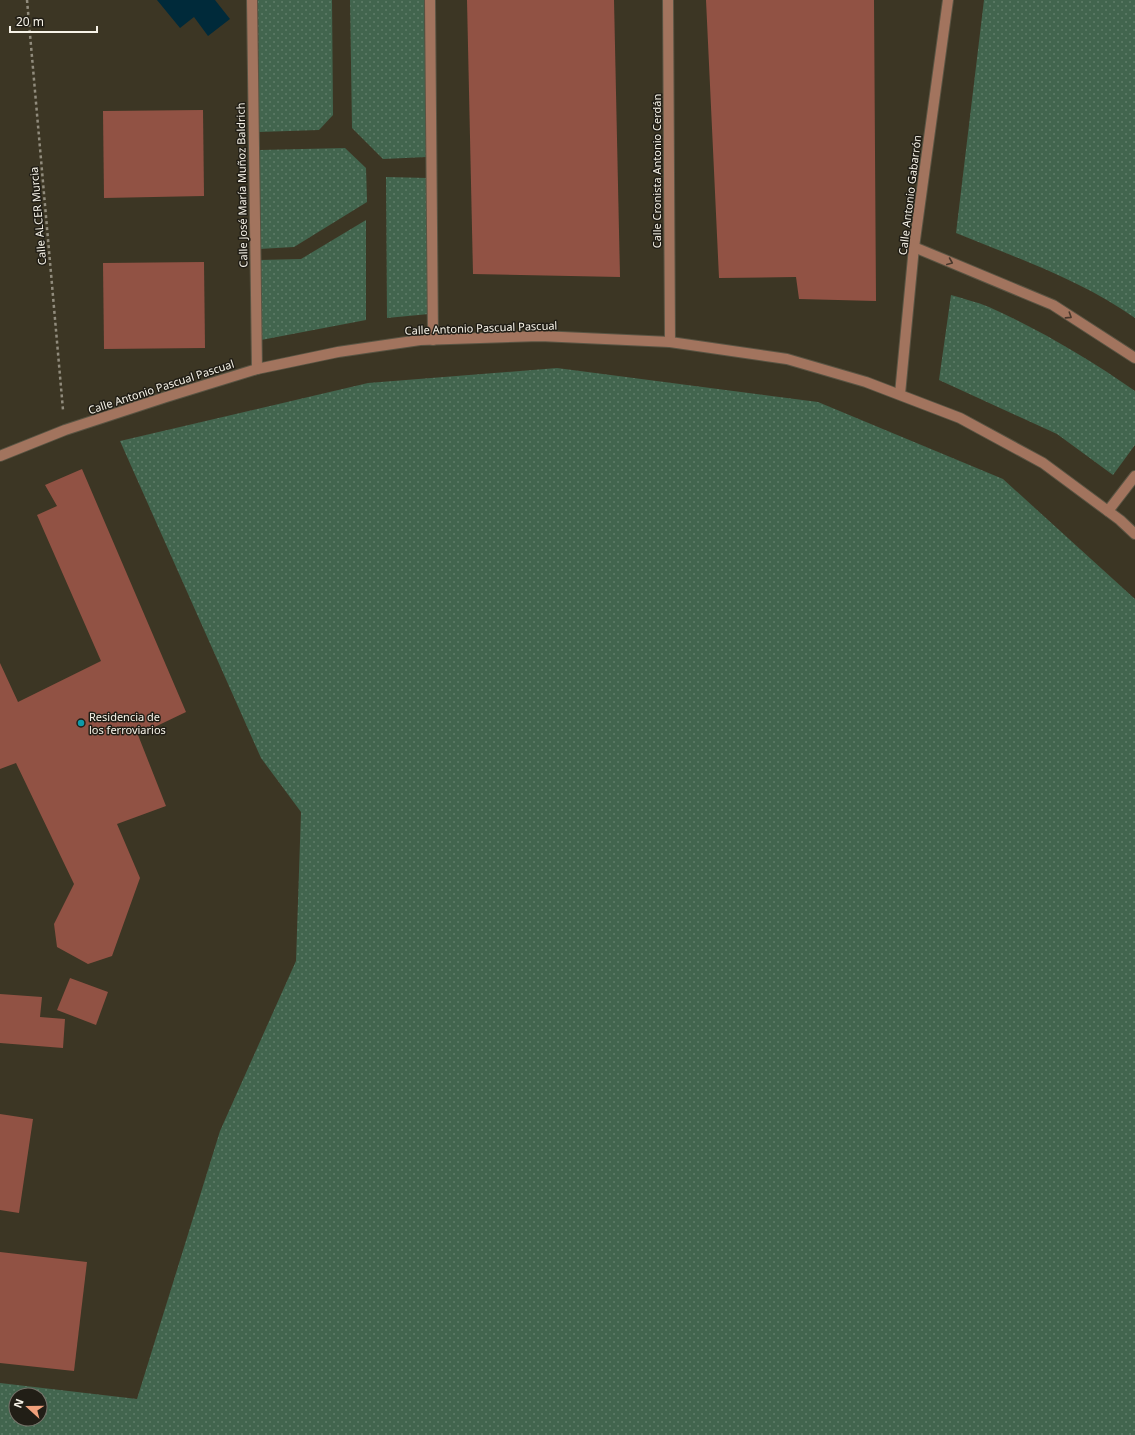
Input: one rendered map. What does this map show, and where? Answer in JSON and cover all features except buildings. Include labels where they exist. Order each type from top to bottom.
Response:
[{"type":"street","name":"Calle José María Muñoz Baldrich","points":[[252,0],[256,140],[257,369]]},
{"type":"street","points":[[430,0],[430,168],[434,340]]},
{"type":"street","name":"Calle Cronista Antonio Cerdán","points":[[668,0],[670,342]]},
{"type":"street","name":"Calle Antonio Gabarrón","points":[[900,394],[914,247],[948,0]]},
{"type":"street","points":[[914,247],[1053,305],[1135,358]]},
{"type":"street","name":"Calle Antonio Pascual Pascual","points":[[0,456],[65,430],[166,397],[257,369],[338,352],[420,340],[540,336],[670,342],[787,359],[866,382],[960,418],[1043,463],[1120,520],[1135,534]]},
{"type":"street","points":[[1108,511],[1135,476]]},
{"type":"path","name":"Calle ALCER Murcia","points":[[27,0],[65,430]]},
{"type":"green space","points":[[258,0],[332,0],[333,115],[319,130],[259,132]]},
{"type":"green space","points":[[350,0],[424,0],[427,157],[383,159],[352,128]]},
{"type":"green space","points":[[984,0],[1135,0],[1135,318],[1114,304],[1071,281],[956,233]]},
{"type":"green space","points":[[345,148],[366,168],[367,202],[294,247],[259,249],[260,150]]},
{"type":"green space","points":[[386,177],[428,178],[429,314],[387,318]]},
{"type":"green space","points":[[366,220],[366,320],[261,340],[259,260],[301,259]]},
{"type":"green space","points":[[951,295],[989,307],[1027,325],[1082,356],[1135,391],[1135,445],[1113,475],[1057,434],[939,380]]},
{"type":"green space","points":[[557,368],[818,402],[1003,479],[1135,599],[1135,1435],[0,1435],[0,1383],[34,1387],[8,1387],[8,1427],[48,1427],[48,1389],[137,1399],[220,1131],[296,961],[301,812],[261,758],[120,441],[368,383]]},
{"type":"water","points":[[157,0],[215,0],[230,19],[208,36],[194,17],[180,28]]},
{"type":"place","name":"Residencia de los ferroviarios","points":[[81,723]]}]
